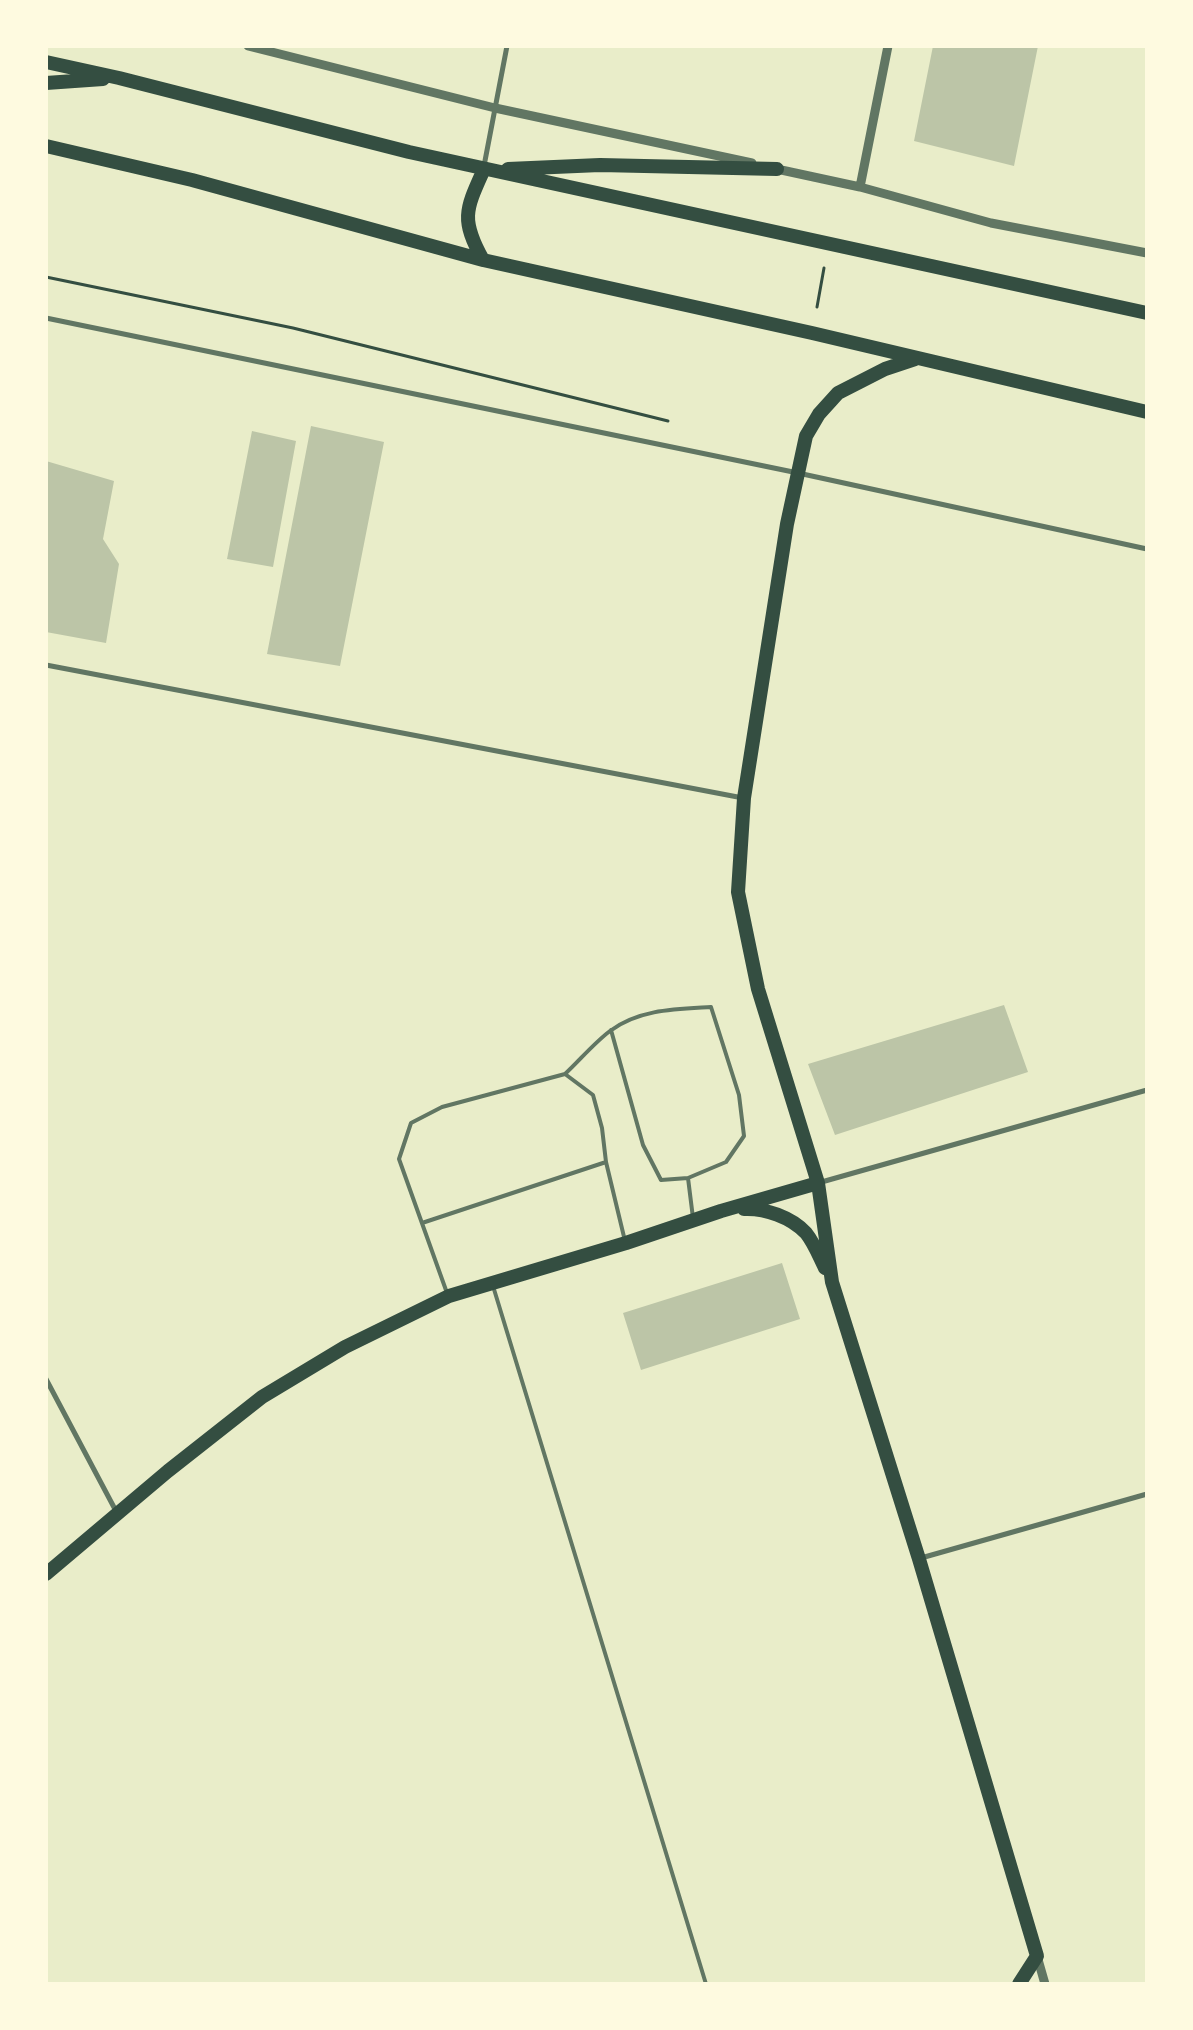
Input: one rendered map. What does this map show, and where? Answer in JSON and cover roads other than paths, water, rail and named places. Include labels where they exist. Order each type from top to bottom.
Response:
[{"type":"highway","points":[[46,62],[119,78],[409,152],[1147,313]]},
{"type":"highway","points":[[46,83],[119,78]]},
{"type":"highway","points":[[46,146],[192,180],[483,260],[812,333],[915,359],[1147,412]]},
{"type":"highway","points":[[484,169],[639,165],[777,169]]},
{"type":"highway","points":[[483,260],[468,229],[467,212],[484,169]]},
{"type":"highway","points":[[832,1282],[818,1183],[758,989],[738,892],[744,798],[787,524],[806,436],[819,414],[838,393],[885,369],[915,359]]},
{"type":"highway","points":[[46,1574],[262,1397],[345,1347],[448,1296],[626,1244],[721,1211],[818,1183]]},
{"type":"highway","points":[[721,1211],[756,1208],[791,1221],[805,1232],[816,1248],[832,1282],[919,1559],[1037,1956],[1019,1984]]},
{"type":"street","points":[[248,46],[494,108],[860,188],[991,223],[1147,253]]},
{"type":"street","points":[[484,169],[507,46]]},
{"type":"street","points":[[860,188],[888,46]]},
{"type":"street","points":[[46,318],[798,473],[1147,549]]},
{"type":"street","points":[[46,665],[744,798]]},
{"type":"street","points":[[818,1183],[1147,1090]]},
{"type":"street","points":[[46,1379],[118,1514]]},
{"type":"street","points":[[919,1559],[1147,1494]]},
{"type":"street","points":[[1037,1956],[1045,1984]]},
{"type":"lane","points":[[448,1296],[399,1159],[411,1123],[442,1106],[566,1074],[611,1030],[635,1018],[653,1012],[711,1007],[739,1095],[744,1136],[726,1162],[688,1178],[661,1180],[643,1144],[611,1030]]},
{"type":"lane","points":[[566,1074],[593,1095],[602,1128],[606,1162],[626,1244]]},
{"type":"lane","points":[[422,1223],[606,1162]]},
{"type":"lane","points":[[688,1178],[693,1221]]},
{"type":"lane","points":[[492,1283],[706,1984]]}]
